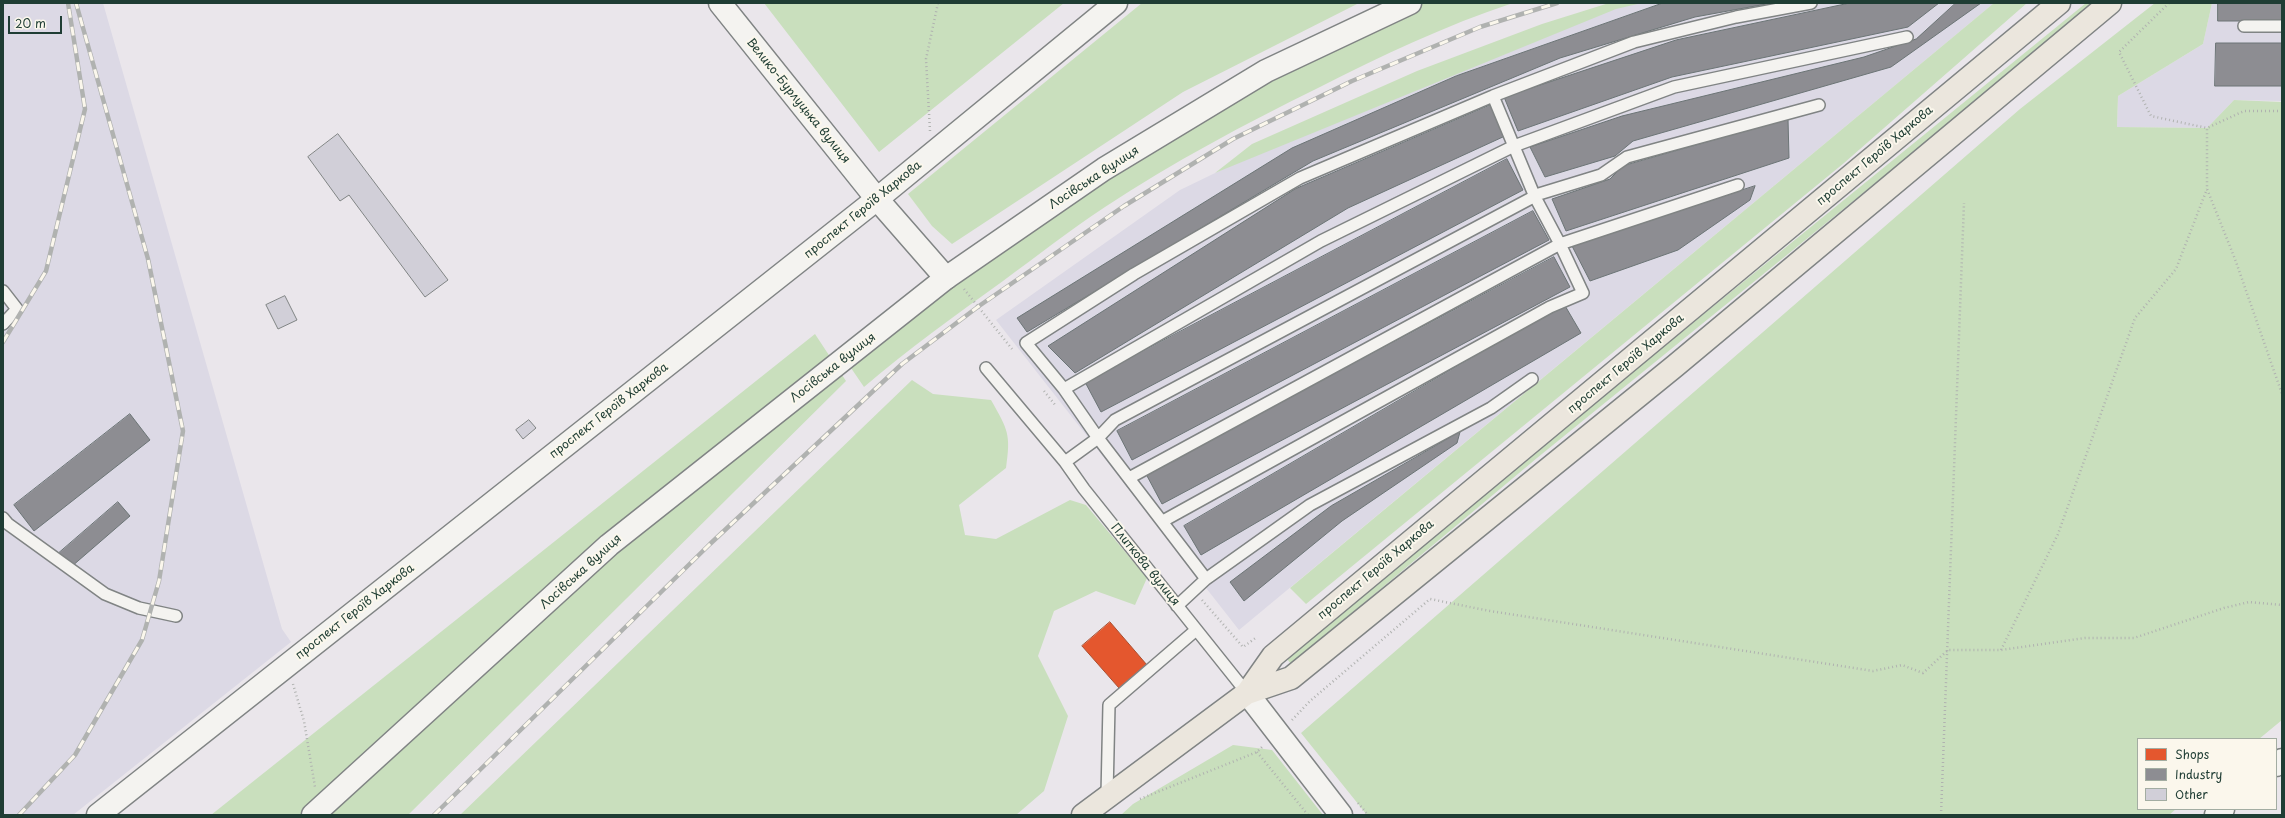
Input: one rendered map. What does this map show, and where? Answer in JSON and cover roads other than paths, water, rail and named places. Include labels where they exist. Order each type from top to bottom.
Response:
[{"type":"main road","name":"проспект Героїв Харкова","points":[[1083,815],[1107,795],[1246,693],[1273,656],[2059,3]]},
{"type":"main road","name":"проспект Героїв Харкова","points":[[1246,693],[1291,678],[1675,366],[2110,3]]},
{"type":"street","name":"Велико-Бурлуцька вулиця","points":[[720,3],[877,200]]},
{"type":"street","name":"проспект Героїв Харкова","points":[[98,815],[877,200],[1116,3]]},
{"type":"street","name":"Лосівська вулиця","points":[[316,812],[609,545],[946,278],[1104,170],[1266,71],[1410,3]]},
{"type":"street","points":[[877,200],[946,278]]},
{"type":"street","name":"Плиткова вулиця","points":[[1246,693],[1341,815]]},
{"type":"lane","points":[[1206,579],[1098,438],[1064,389],[1026,343],[1134,274],[1300,178],[1493,96],[1634,42],[1736,17],[1811,3]]},
{"type":"lane","points":[[2244,26],[2282,26]]},
{"type":"lane","points":[[1064,389],[1321,241],[1514,146],[1674,87],[1907,37]]},
{"type":"lane","points":[[1163,521],[1550,307],[1583,293],[1560,244],[1535,197],[1493,96]]},
{"type":"lane","points":[[1065,462],[1098,438],[1115,420],[1535,197],[1601,175],[1627,157],[1819,105]]},
{"type":"lane","points":[[1130,478],[1560,244],[1738,185]]},
{"type":"lane","points":[[3,291],[17,308],[3,324]]},
{"type":"lane","name":"Плиткова вулиця","points":[[986,368],[1065,462],[1084,490],[1246,693]]},
{"type":"lane","points":[[1177,606],[1206,579],[1310,505],[1491,408],[1532,379]]},
{"type":"lane","points":[[3,518],[8,524],[105,594],[139,608],[176,616]]},
{"type":"lane","points":[[1107,795],[1108,705],[1196,630]]},
{"type":"railway","points":[[3,342],[46,271],[85,109],[68,3]]},
{"type":"railway","points":[[19,815],[75,755],[142,640],[159,581],[183,431],[148,259],[76,3]]},
{"type":"railway","points":[[434,815],[710,544],[902,364],[979,306],[1124,206],[1233,139],[1352,81],[1480,27],[1557,3]]}]
